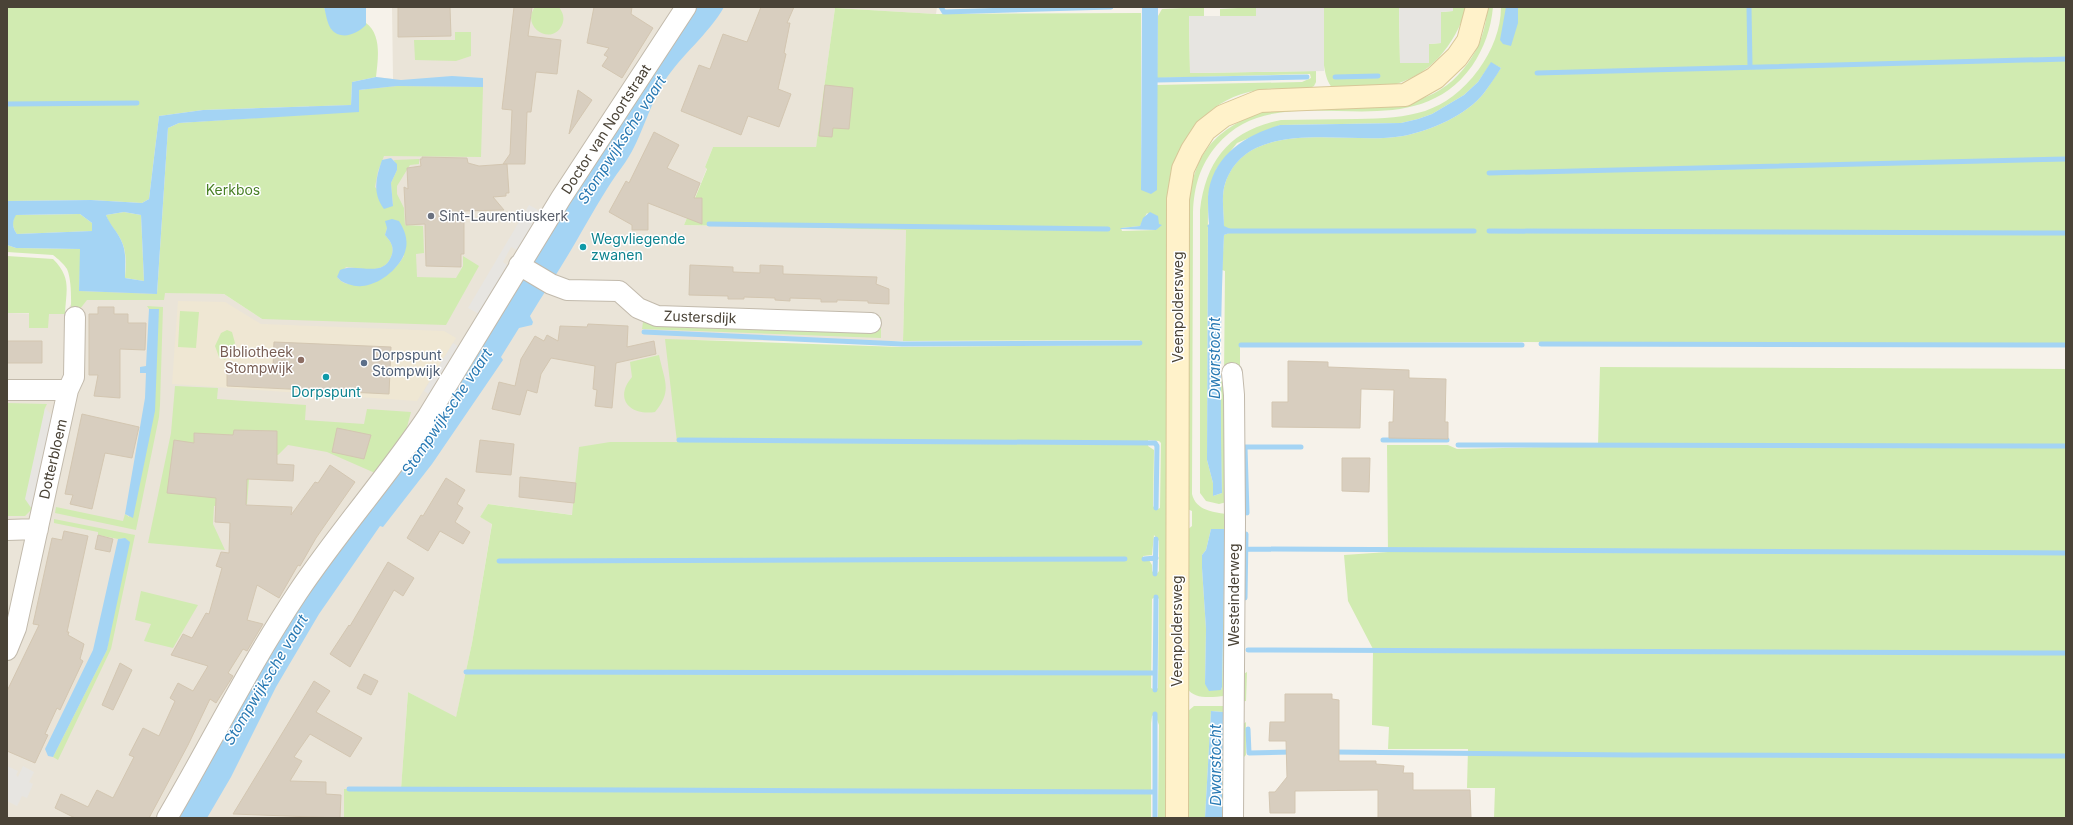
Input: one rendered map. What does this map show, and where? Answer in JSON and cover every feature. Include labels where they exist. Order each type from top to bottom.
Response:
[{"type":"street","name":"Doctor van Noortstraat","points":[[167,818],[268,641],[298,593],[356,512],[407,447],[428,416],[522,267],[605,128],[686,7]]},
{"type":"street","name":"Veenpoldersweg","points":[[1177,818],[1178,199],[1183,169],[1192,150],[1206,130],[1223,116],[1260,100],[1405,95],[1435,78],[1457,57],[1468,41],[1477,7]]},
{"type":"street","name":"Zustersdijk","points":[[522,267],[552,284],[567,290],[619,292],[638,308],[656,316],[871,323]]},
{"type":"street","name":"Dotterbloem","points":[[7,650],[16,628],[68,390],[74,377],[75,317]]},
{"type":"street","name":"Westeinderweg","points":[[1232,372],[1234,395],[1235,522],[1233,818]]},
{"type":"street","points":[[7,390],[68,390]]},
{"type":"street","points":[[7,530],[38,529]]},
{"type":"shaded area","points":[[392,7],[937,7],[936,14],[835,8],[816,148],[713,147],[705,167],[707,168],[684,225],[906,230],[903,341],[671,340],[678,442],[610,442],[573,515],[488,504],[480,517],[492,523],[472,643],[456,718],[408,692],[401,789],[344,789],[344,818],[7,818],[7,313],[65,314],[79,291],[224,294],[262,319],[309,114],[309,106],[351,105],[376,77],[393,79]]},
{"type":"shaded area","points":[[1256,7],[1324,7],[1324,71],[1190,73],[1189,16],[1256,16]]},
{"type":"shaded area","points":[[1399,7],[1453,7],[1453,11],[1441,12],[1441,43],[1429,44],[1429,63],[1400,63]]},
{"type":"shaded area","points":[[529,205],[540,211],[517,250],[511,247],[503,262],[507,265],[479,314],[468,308]]},
{"type":"shaded area","points":[[178,301],[225,302],[261,324],[444,331],[456,338],[417,401],[172,384]]},
{"type":"shaded area","points":[[453,343],[459,347],[430,395],[424,391]]},
{"type":"shaded area","points":[[45,408],[54,417],[34,512],[25,499]]},
{"type":"shaded area","points":[[7,766],[18,771],[16,775],[18,777],[23,766],[34,772],[29,782],[33,784],[27,798],[22,796],[17,806],[7,801]]},
{"type":"green space","points":[[7,7],[324,7],[332,30],[366,25],[366,23],[371,28],[375,34],[378,48],[376,77],[352,82],[351,105],[203,110],[159,116],[149,199],[142,203],[91,200],[7,201]]},
{"type":"green space","points":[[535,7],[559,7],[563,20],[562,25],[557,31],[551,34],[545,34],[539,32],[534,27],[531,21],[531,14]]},
{"type":"green space","points":[[1204,7],[1204,16],[1189,16],[1190,73],[1316,71],[1316,82],[1314,86],[1308,89],[1266,89],[1233,97],[1220,104],[1197,124],[1180,151],[1173,167],[1168,818],[1158,818],[1159,725],[1155,714],[1152,716],[1151,723],[1151,818],[344,818],[344,789],[401,789],[408,692],[456,717],[472,643],[492,524],[480,517],[488,504],[572,515],[579,447],[610,442],[677,442],[665,339],[901,347],[1140,345],[1140,340],[903,341],[906,230],[684,225],[707,169],[705,167],[713,147],[816,147],[835,8],[936,14],[1141,13],[1141,190],[1157,190],[1157,85],[1302,82],[1311,78],[1310,74],[1157,78],[1158,16],[1162,9]],"holes":[[[1147,213],[1159,224],[1156,230],[1122,231],[1121,228],[1140,226]],[[1148,440],[1159,441],[1161,443],[1160,508],[1156,510],[1153,506],[1154,450],[1148,446]],[[1154,535],[1159,541],[1159,571],[1156,575],[1152,571],[1152,565],[1149,560],[1143,560],[1143,556],[1152,555]],[[1156,596],[1159,599],[1158,688],[1155,690],[1151,688],[1152,599]]]},
{"type":"green space","points":[[1256,7],[1257,16],[1220,16],[1220,9]]},
{"type":"green space","points":[[1324,7],[1399,7],[1400,63],[1429,44],[1441,43],[1441,12],[1453,11],[1453,7],[1467,7],[1462,21],[1448,46],[1429,67],[1417,75],[1389,86],[1334,89],[1329,83],[1324,63]]},
{"type":"green space","points":[[1487,7],[1493,7],[1489,31],[1476,59],[1472,66],[1445,92],[1414,106],[1380,111],[1309,111],[1275,113],[1244,124],[1217,145],[1202,168],[1195,193],[1193,212],[1192,494],[1194,500],[1202,508],[1213,512],[1232,515],[1225,696],[1204,697],[1194,694],[1187,688],[1187,530],[1192,526],[1192,511],[1187,509],[1188,212],[1190,192],[1194,175],[1200,161],[1207,148],[1229,128],[1262,111],[1403,102],[1420,99],[1434,93],[1458,75],[1468,64],[1482,36],[1486,22]],"holes":[[[1211,529],[1225,529],[1222,687],[1221,690],[1205,684],[1206,629],[1202,555],[1206,550]]]},
{"type":"green space","points":[[1501,7],[1506,7],[1506,15],[1518,23],[1518,7],[2066,7],[2066,345],[1523,342],[1240,343],[1240,367],[1227,502],[1219,504],[1206,501],[1200,493],[1200,210],[1203,192],[1208,176],[1215,162],[1224,150],[1248,131],[1281,120],[1394,117],[1425,111],[1439,105],[1453,96],[1479,69],[1495,40],[1501,15]],"holes":[[[1491,63],[1501,68],[1484,93],[1468,108],[1447,121],[1414,134],[1381,138],[1329,137],[1277,141],[1254,149],[1237,163],[1225,184],[1223,194],[1224,227],[1234,231],[1224,235],[1222,270],[1225,271],[1224,378],[1219,379],[1222,493],[1213,496],[1213,483],[1207,460],[1208,196],[1217,168],[1237,143],[1280,125],[1401,123],[1418,119],[1432,114],[1464,95],[1478,82]]]},
{"type":"green space","points":[[455,32],[471,32],[471,56],[456,61],[415,60],[414,40],[455,40]]},
{"type":"green space","name":"Kerkbos","points":[[397,86],[483,87],[481,157],[384,156],[378,171],[375,187],[393,205],[391,183],[397,170],[394,160],[419,159],[419,164],[410,165],[397,186],[397,194],[404,208],[405,225],[423,226],[424,253],[416,254],[417,277],[456,278],[463,266],[463,256],[479,266],[446,325],[262,319],[224,294],[165,293],[164,300],[87,300],[76,314],[71,314],[70,279],[67,269],[61,262],[53,255],[7,252],[7,245],[16,248],[81,249],[79,291],[157,294],[168,128],[179,123],[359,111],[359,90]],"holes":[[[387,228],[404,256],[391,272],[380,279],[367,283],[350,284],[342,282],[337,277],[346,267],[372,269],[388,263],[393,250],[391,242],[385,235]]]},
{"type":"green space","points":[[124,212],[141,215],[144,281],[125,278],[126,259],[123,245],[106,215]]},
{"type":"green space","points":[[80,214],[92,223],[93,231],[17,234],[13,227],[15,215]]},
{"type":"green space","points":[[7,256],[53,259],[63,272],[67,291],[65,314],[49,314],[48,328],[29,328],[29,313],[7,313]]},
{"type":"green space","points":[[147,306],[163,307],[160,405],[159,417],[136,530],[55,513],[56,507],[123,521],[125,514],[129,517],[159,309],[149,309]]},
{"type":"green space","points":[[180,311],[199,312],[196,348],[178,347]]},
{"type":"green space","points":[[874,317],[881,317],[881,338],[642,329],[643,322],[874,329]]},
{"type":"green space","points":[[227,330],[232,332],[235,343],[225,360],[219,357],[215,346],[221,333]]},
{"type":"green space","points":[[659,355],[666,385],[664,398],[661,405],[655,412],[646,413],[638,411],[627,404],[624,392],[632,377],[630,362]]},
{"type":"green space","points":[[1600,367],[2066,369],[2066,653],[1373,649],[1348,601],[1344,555],[1388,552],[1387,445],[1448,445],[1457,449],[1598,446]]},
{"type":"green space","points":[[175,386],[218,388],[217,399],[306,405],[305,420],[364,424],[367,409],[411,412],[406,431],[375,473],[327,452],[288,445],[278,455],[251,455],[247,504],[214,506],[213,524],[225,550],[148,543],[171,433]]},
{"type":"green space","points":[[7,403],[47,404],[45,408],[32,509],[25,516],[7,516]]},
{"type":"green space","points":[[54,519],[135,535],[111,649],[58,760],[53,757],[107,650],[125,538],[118,539],[98,535],[98,532],[54,523]]},
{"type":"green space","points":[[141,591],[198,605],[173,648],[144,641],[151,624],[135,620]]},
{"type":"green space","points":[[1373,652],[2066,654],[2066,818],[1494,818],[1495,788],[1467,788],[1468,749],[1388,749],[1389,727],[1372,725]]},
{"type":"green space","points":[[1247,672],[1246,701],[1238,702],[1238,677]]},
{"type":"green space","points":[[1194,706],[1223,706],[1231,714],[1230,818],[1222,818],[1223,712],[1211,711],[1205,818],[1186,818],[1187,712]]},
{"type":"green space","points":[[1246,722],[1246,755],[1242,759],[1238,728]]},
{"type":"water","points":[[324,7],[366,7],[366,25],[349,35],[339,35],[331,29]]},
{"type":"water","name":"Stompwijksche vaart","points":[[697,7],[724,7],[710,27],[678,63],[664,82],[658,92],[629,157],[606,190],[570,253],[530,316],[533,322],[532,325],[519,328],[501,357],[503,360],[432,464],[383,527],[380,526],[319,614],[276,687],[231,777],[207,818],[176,818],[242,700],[296,613],[330,564],[410,461],[439,418],[554,228]]},
{"type":"water","points":[[1142,7],[1158,7],[1157,190],[1151,194],[1141,190]]},
{"type":"water","points":[[1506,7],[1518,7],[1518,23],[1511,46],[1503,44],[1500,40]]},
{"type":"water","name":"Dwarstocht","points":[[1491,62],[1501,68],[1484,93],[1477,101],[1458,115],[1436,126],[1414,134],[1403,136],[1381,138],[1302,138],[1277,141],[1255,149],[1237,163],[1225,184],[1223,194],[1224,226],[1235,231],[1224,235],[1221,363],[1222,493],[1213,496],[1213,483],[1207,460],[1207,226],[1209,224],[1208,196],[1216,169],[1232,149],[1243,141],[1267,129],[1280,125],[1401,123],[1432,114],[1464,95],[1478,82]]},
{"type":"water","points":[[452,76],[483,78],[483,87],[397,86],[359,90],[359,112],[179,123],[168,128],[157,294],[79,291],[80,249],[16,248],[7,245],[7,201],[91,200],[142,203],[149,199],[159,116],[203,110],[351,105],[352,82],[376,77],[401,80]],"holes":[[[124,212],[141,215],[144,281],[125,278],[125,258],[123,245],[106,215]],[[80,214],[92,223],[92,231],[17,234],[13,227],[13,222],[16,215]]]},
{"type":"water","points":[[391,158],[397,164],[397,170],[391,183],[393,206],[384,209],[378,197],[376,185],[382,160]]},
{"type":"water","points":[[1150,212],[1158,216],[1159,224],[1162,225],[1156,230],[1120,229],[1140,226],[1143,218]]},
{"type":"water","points":[[392,219],[399,221],[406,237],[406,248],[404,255],[396,268],[383,278],[369,285],[356,286],[341,281],[337,277],[340,270],[346,268],[375,269],[387,264],[393,250],[391,242],[385,235],[387,228],[385,221]]},
{"type":"water","points":[[149,309],[159,309],[155,411],[133,518],[125,514],[145,398],[146,373],[140,373],[140,367],[146,366]]},
{"type":"water","points":[[1211,529],[1225,529],[1222,687],[1221,690],[1209,691],[1205,684],[1206,629],[1202,555],[1206,550]]},
{"type":"water","points":[[125,538],[130,542],[107,650],[53,757],[48,756],[45,749],[93,650],[118,539]]},
{"type":"water","name":"Dwarstocht","points":[[1211,711],[1223,712],[1222,818],[1205,818]]},
{"type":"building","points":[[398,7],[450,7],[451,36],[398,37]]},
{"type":"building","points":[[514,7],[532,7],[528,36],[561,40],[557,74],[536,72],[531,112],[527,112],[525,164],[503,164],[510,154],[512,110],[502,109]]},
{"type":"building","points":[[594,7],[632,7],[631,14],[653,28],[622,78],[602,66],[608,57],[604,55],[609,48],[587,43]]},
{"type":"building","points":[[761,7],[794,7],[787,23],[790,23],[784,53],[786,54],[778,89],[791,94],[779,127],[748,116],[741,135],[681,111],[699,65],[710,69],[723,34],[747,42]]},
{"type":"building","points":[[825,85],[853,88],[849,129],[833,128],[832,137],[819,136]]},
{"type":"building","points":[[578,90],[592,100],[569,134]]},
{"type":"building","points":[[654,132],[679,145],[667,168],[700,183],[694,198],[702,198],[702,224],[648,203],[648,230],[632,230],[632,225],[609,212],[626,181],[629,183]]},
{"type":"building","name":"Sint-Laurentiuskerk","points":[[422,157],[467,158],[468,163],[479,166],[507,164],[509,193],[506,193],[506,196],[493,197],[504,210],[464,211],[464,254],[461,254],[461,267],[426,266],[425,224],[406,225],[404,187],[408,189],[407,168],[421,166],[420,159],[422,159]]},
{"type":"building","points":[[690,265],[733,267],[733,272],[760,273],[760,265],[783,266],[783,274],[877,277],[876,284],[889,289],[889,304],[868,303],[868,301],[837,300],[837,302],[821,302],[821,299],[790,298],[790,301],[775,300],[775,298],[744,297],[744,299],[728,299],[728,296],[689,295]]},
{"type":"building","points":[[98,307],[114,307],[114,314],[128,314],[128,323],[146,323],[145,350],[120,349],[120,398],[94,396],[98,375],[89,375],[89,314],[98,314]]},
{"type":"building","points":[[588,324],[628,326],[627,347],[654,341],[656,354],[616,363],[612,408],[595,406],[597,390],[593,389],[595,366],[551,358],[541,374],[537,393],[527,390],[520,415],[492,409],[499,382],[515,386],[521,359],[535,336],[544,341],[547,335],[558,341],[560,326],[587,327]]},
{"type":"building","points":[[7,341],[42,341],[42,363],[7,363]]},
{"type":"building","name":"Dorpspunt","points":[[274,342],[391,347],[389,394],[227,386],[227,371],[263,373],[263,366],[273,367]]},
{"type":"building","points":[[1288,361],[1328,362],[1328,367],[1409,370],[1409,378],[1446,379],[1445,422],[1448,422],[1448,439],[1389,438],[1389,422],[1393,422],[1394,390],[1361,389],[1360,428],[1272,427],[1272,402],[1288,402]]},
{"type":"building","points":[[82,414],[139,427],[132,458],[105,453],[92,509],[70,504],[73,495],[65,494]]},
{"type":"building","points":[[337,428],[371,435],[364,459],[332,452]]},
{"type":"building","points":[[234,430],[277,431],[277,464],[294,465],[293,481],[247,479],[246,505],[292,507],[291,515],[315,482],[318,483],[330,465],[355,482],[316,538],[300,566],[298,565],[279,598],[257,585],[247,620],[263,624],[247,651],[243,649],[228,673],[233,676],[216,703],[210,699],[188,745],[149,818],[75,818],[55,808],[61,794],[88,807],[97,790],[113,798],[134,757],[129,755],[143,728],[159,736],[175,701],[170,698],[178,683],[193,691],[208,666],[171,655],[183,634],[192,638],[206,613],[209,614],[222,568],[216,566],[221,552],[229,553],[230,523],[215,522],[216,498],[167,493],[174,440],[194,443],[194,433],[233,435]]},
{"type":"building","points":[[480,440],[514,444],[511,475],[476,472]]},
{"type":"building","points":[[1342,458],[1370,458],[1369,492],[1342,491]]},
{"type":"building","points":[[520,477],[576,483],[574,503],[519,497]]},
{"type":"building","points":[[446,478],[465,490],[457,504],[463,508],[455,522],[470,532],[463,544],[440,531],[428,551],[407,538],[421,515],[423,516]]},
{"type":"building","points":[[64,531],[88,536],[67,632],[69,632],[68,635],[84,644],[80,659],[83,661],[60,710],[57,708],[45,734],[48,735],[35,763],[7,751],[7,691],[39,625],[33,624],[52,538],[62,540]]},
{"type":"building","points":[[98,535],[113,539],[110,552],[95,549]]},
{"type":"building","points":[[388,562],[414,578],[403,596],[394,590],[350,667],[330,654],[349,625],[350,626]]},
{"type":"building","points":[[120,663],[132,670],[113,710],[102,705]]},
{"type":"building","points":[[364,674],[378,681],[371,695],[357,688]]},
{"type":"building","points":[[314,681],[330,691],[316,712],[362,738],[350,757],[310,734],[294,757],[302,761],[290,781],[326,782],[326,794],[341,795],[340,818],[233,814]]},
{"type":"building","points":[[1285,694],[1332,694],[1332,699],[1339,700],[1339,761],[1376,761],[1376,764],[1404,766],[1403,773],[1413,773],[1413,790],[1470,790],[1471,818],[1378,818],[1378,790],[1295,791],[1295,813],[1270,813],[1269,792],[1275,792],[1287,777],[1286,741],[1269,741],[1270,722],[1285,722]]},
{"type":"waterway","points":[[941,7],[944,12],[1111,7]]},
{"type":"waterway","points":[[1749,7],[1750,66]]},
{"type":"waterway","points":[[1537,73],[2066,59]]},
{"type":"waterway","points":[[1335,77],[1378,76]]},
{"type":"waterway","points":[[1157,80],[1307,77]]},
{"type":"waterway","points":[[7,104],[137,103]]},
{"type":"waterway","points":[[1489,173],[2066,159]]},
{"type":"waterway","points":[[709,224],[1108,229]]},
{"type":"waterway","points":[[1229,231],[1474,231]]},
{"type":"waterway","points":[[1489,231],[2066,233]]},
{"type":"waterway","points":[[644,332],[902,344],[1140,343]]},
{"type":"waterway","points":[[1541,344],[2066,345]]},
{"type":"waterway","points":[[1241,345],[1522,345]]},
{"type":"waterway","points":[[679,440],[1155,443],[1157,446],[1156,508]]},
{"type":"waterway","points":[[1383,440],[1447,440]]},
{"type":"waterway","points":[[1458,445],[2066,446]]},
{"type":"waterway","points":[[1247,513],[1245,447],[1301,447]]},
{"type":"waterway","points":[[1245,598],[1246,534]]},
{"type":"waterway","points":[[1155,574],[1156,539]]},
{"type":"waterway","points":[[1246,549],[2066,553]]},
{"type":"waterway","points":[[1144,559],[1156,558]]},
{"type":"waterway","points":[[499,561],[1125,559]]},
{"type":"waterway","points":[[1155,690],[1156,597]]},
{"type":"waterway","points":[[1248,650],[2066,653]]},
{"type":"waterway","points":[[466,672],[1155,673]]},
{"type":"waterway","points":[[1155,714],[1155,818]]},
{"type":"waterway","points":[[1248,729],[1249,753],[1292,752]]},
{"type":"waterway","points":[[1334,752],[1631,755],[2066,756]]},
{"type":"waterway","points":[[349,789],[1155,792]]},
{"type":"place","name":"Sint-Laurentiuskerk","points":[[431,216]]},
{"type":"place","name":"Wegvliegende zwanen","points":[[583,247]]},
{"type":"place","name":"Bibliotheek Stompwijk","points":[[301,360]]},
{"type":"place","name":"Dorpspunt Stompwijk","points":[[364,363]]},
{"type":"place","name":"Dorpspunt","points":[[326,377]]}]
